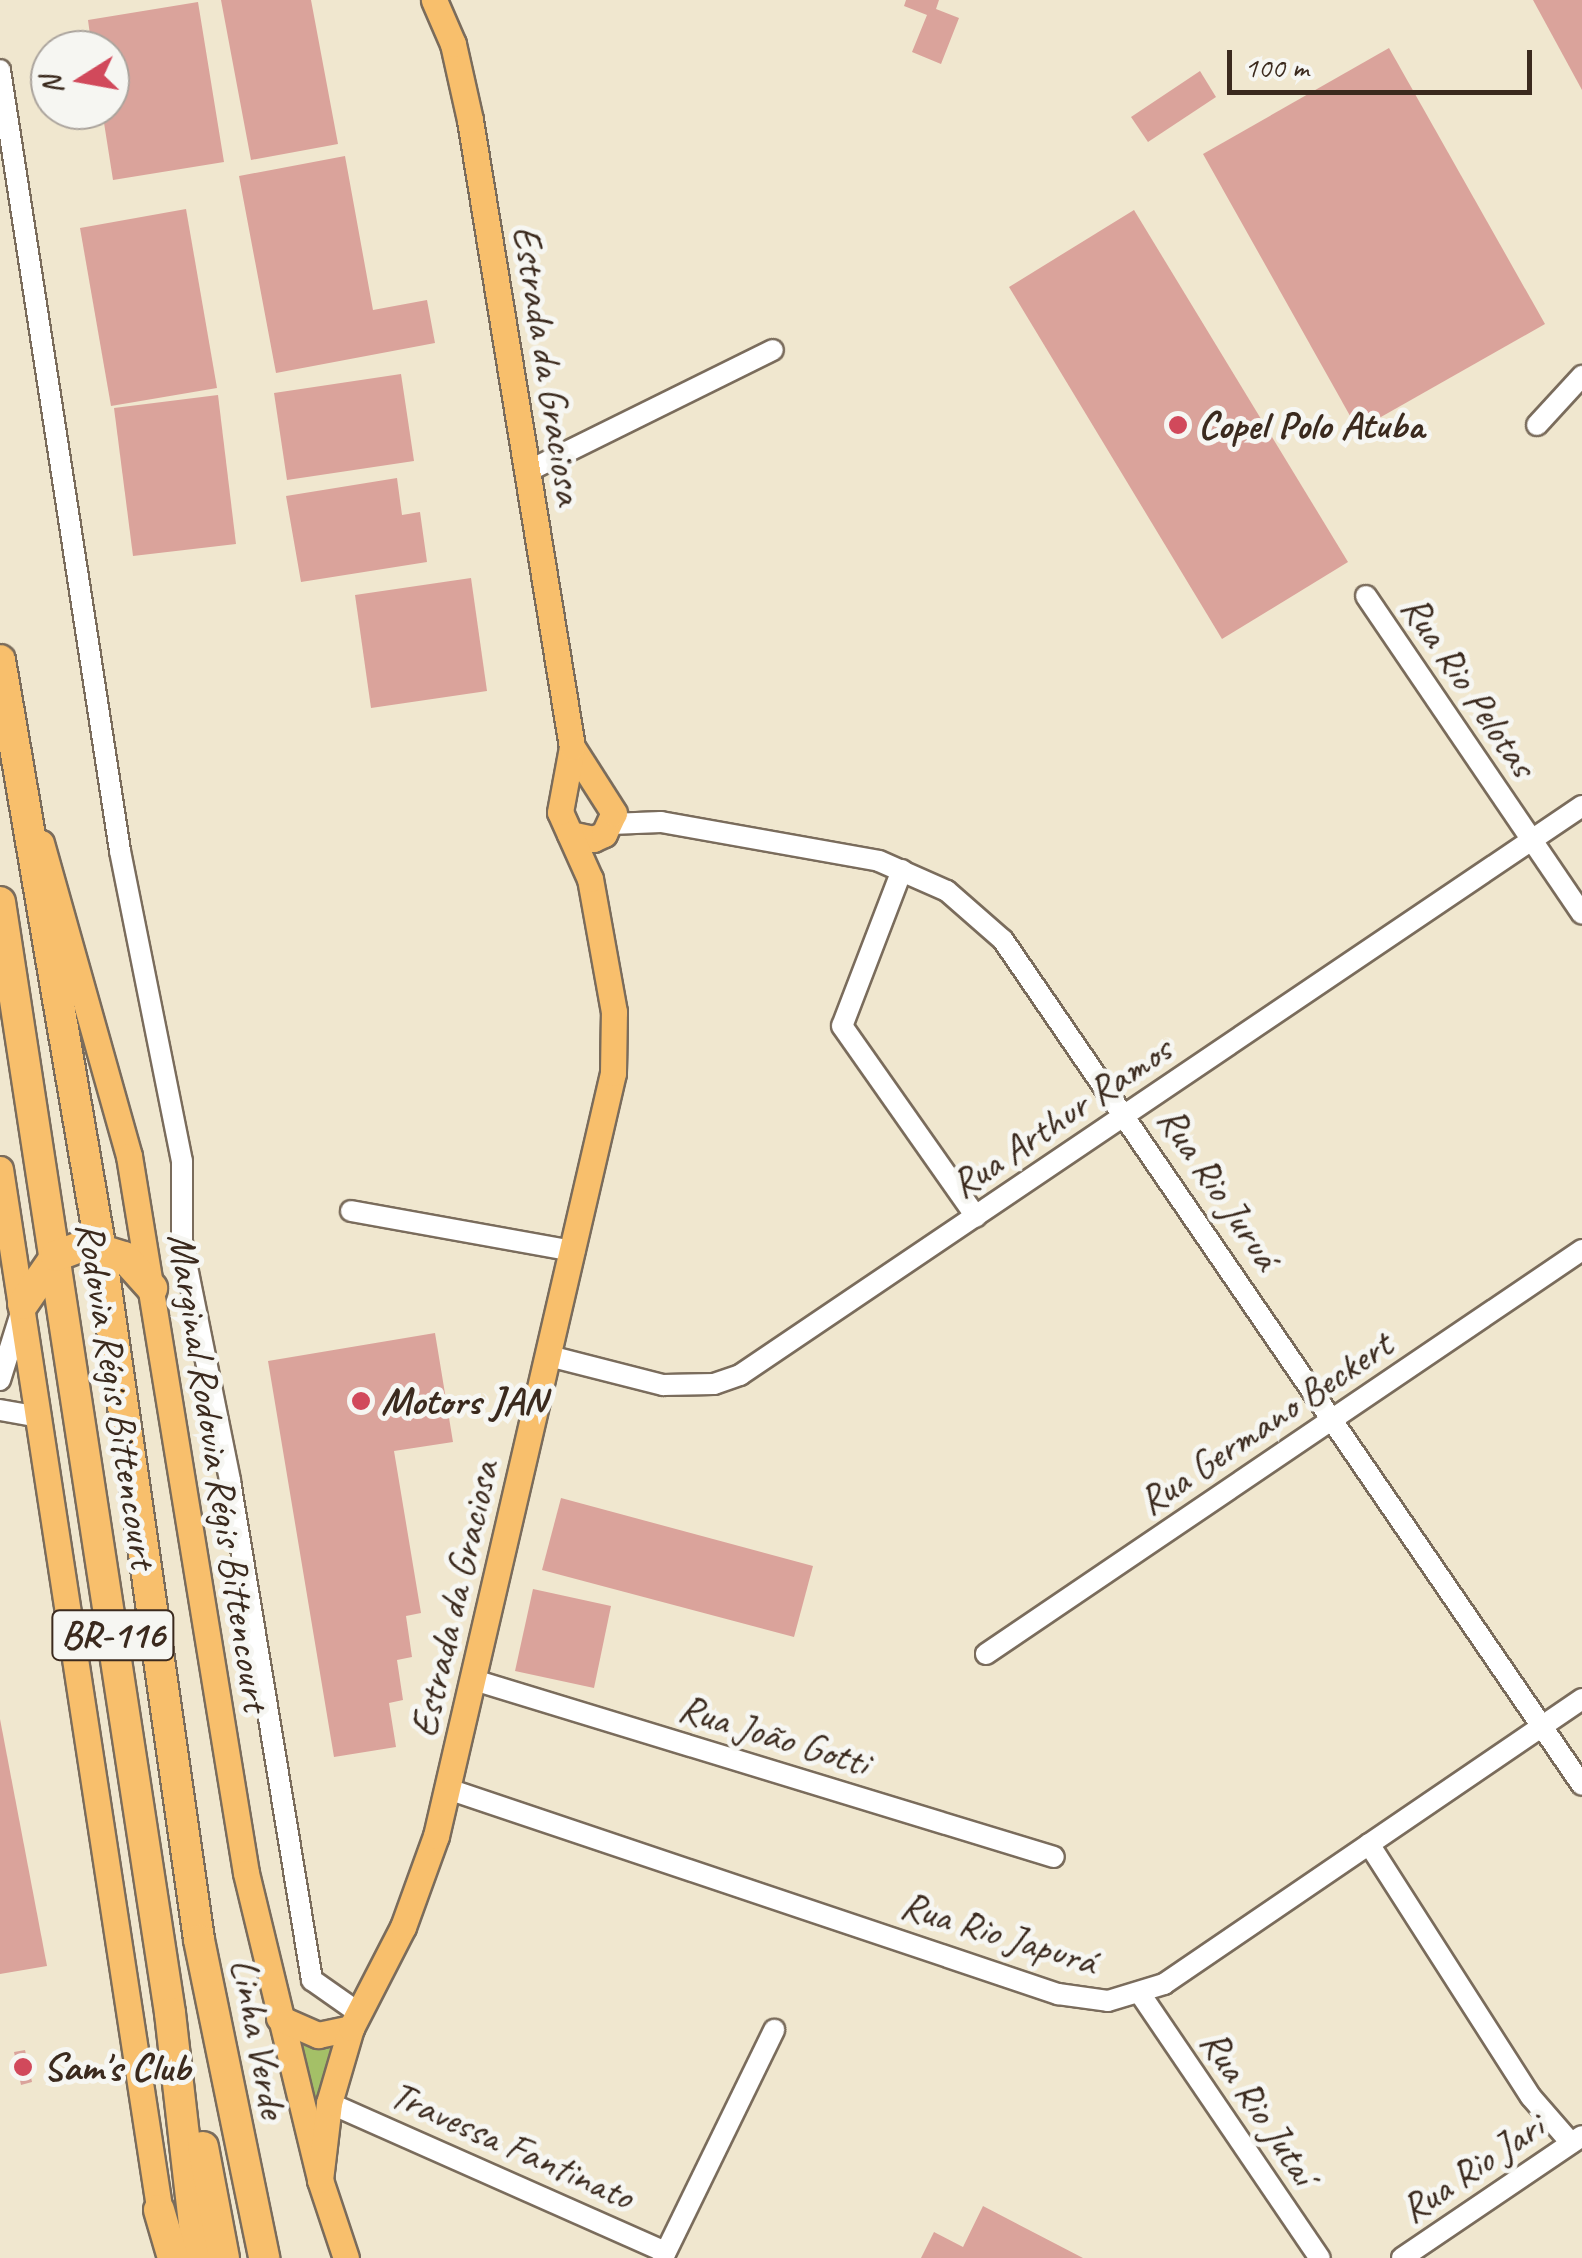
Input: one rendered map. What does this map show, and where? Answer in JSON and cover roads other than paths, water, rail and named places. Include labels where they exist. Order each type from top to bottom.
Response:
[{"type":"highway","name":"Rodovia Régis Bittencourt","points":[[0,660],[100,1246],[184,1831]]},
{"type":"highway","name":"Rodovia Régis Bittencourt","points":[[0,902],[170,2013],[198,2258]]},
{"type":"highway","points":[[22,1304],[56,1256],[100,1246],[124,1258],[152,1288]]},
{"type":"highway","name":"Linha Verde","points":[[184,1831],[217,2040],[264,2258]]},
{"type":"highway","name":"BR-116","points":[[170,2013],[193,2094],[224,2258]]},
{"type":"highway","points":[[159,2210],[174,2258]]},
{"type":"main road","name":"Estrada da Graciosa","points":[[320,2180],[329,2103],[355,2021],[408,1912],[448,1789],[609,1104],[615,1041],[590,879],[560,812],[572,747],[463,83],[434,0]]},
{"type":"main road","name":"Estrada da Graciosa","points":[[572,747],[608,813],[590,879]]},
{"type":"main road","name":"Marginal Rodovia Régis Bittencourt","points":[[19,781],[104,1050],[152,1288],[242,1855],[320,2180],[346,2258]]},
{"type":"main road","points":[[563,800],[582,786],[608,813],[581,839],[570,834]]},
{"type":"main road","points":[[0,1170],[166,2258]]},
{"type":"main road","points":[[279,2018],[318,2035],[355,2021]]},
{"type":"street","points":[[0,70],[120,851],[182,1161],[182,1242],[230,1481],[312,1980],[355,2021]]},
{"type":"street","points":[[528,471],[773,350]]},
{"type":"street","points":[[1537,424],[1582,376]]},
{"type":"street","name":"Rua Rio Pelotas","points":[[1366,596],[1582,914]]},
{"type":"street","name":"Rua Arthur Ramos","points":[[550,1356],[662,1386],[714,1384],[762,1362],[1582,806]]},
{"type":"street","name":"Rua Rio Juruá","points":[[608,813],[839,850],[902,870],[946,891],[1003,940],[1127,1115],[1582,1785]]},
{"type":"street","points":[[902,870],[842,1026],[976,1217]]},
{"type":"street","points":[[351,1210],[574,1252]]},
{"type":"street","name":"Rua Germano Beckert","points":[[986,1654],[1582,1250]]},
{"type":"street","points":[[0,1380],[22,1304]]},
{"type":"street","points":[[0,1410],[40,1417]]},
{"type":"street","name":"Rua João Gotti","points":[[474,1680],[1054,1857]]},
{"type":"street","name":"Rua Rio Japurá","points":[[448,1789],[1058,1994],[1108,2001],[1141,1996],[1582,1699]]},
{"type":"street","points":[[1369,1844],[1530,2096],[1577,2139]]},
{"type":"street","name":"Rua Rio Jutaí","points":[[1141,1996],[1320,2258]]},
{"type":"street","points":[[664,2255],[774,2030]]},
{"type":"street","name":"Travessa Fantinato","points":[[329,2103],[664,2255]]},
{"type":"street","name":"Rua Rio Jari","points":[[1402,2258],[1577,2139]]},
{"type":"place","name":"Copel Polo Atuba","points":[[1178,425]]},
{"type":"place","name":"Motors JAN","points":[[361,1401]]},
{"type":"place","name":"Sam's Club","points":[[23,2067]]}]
